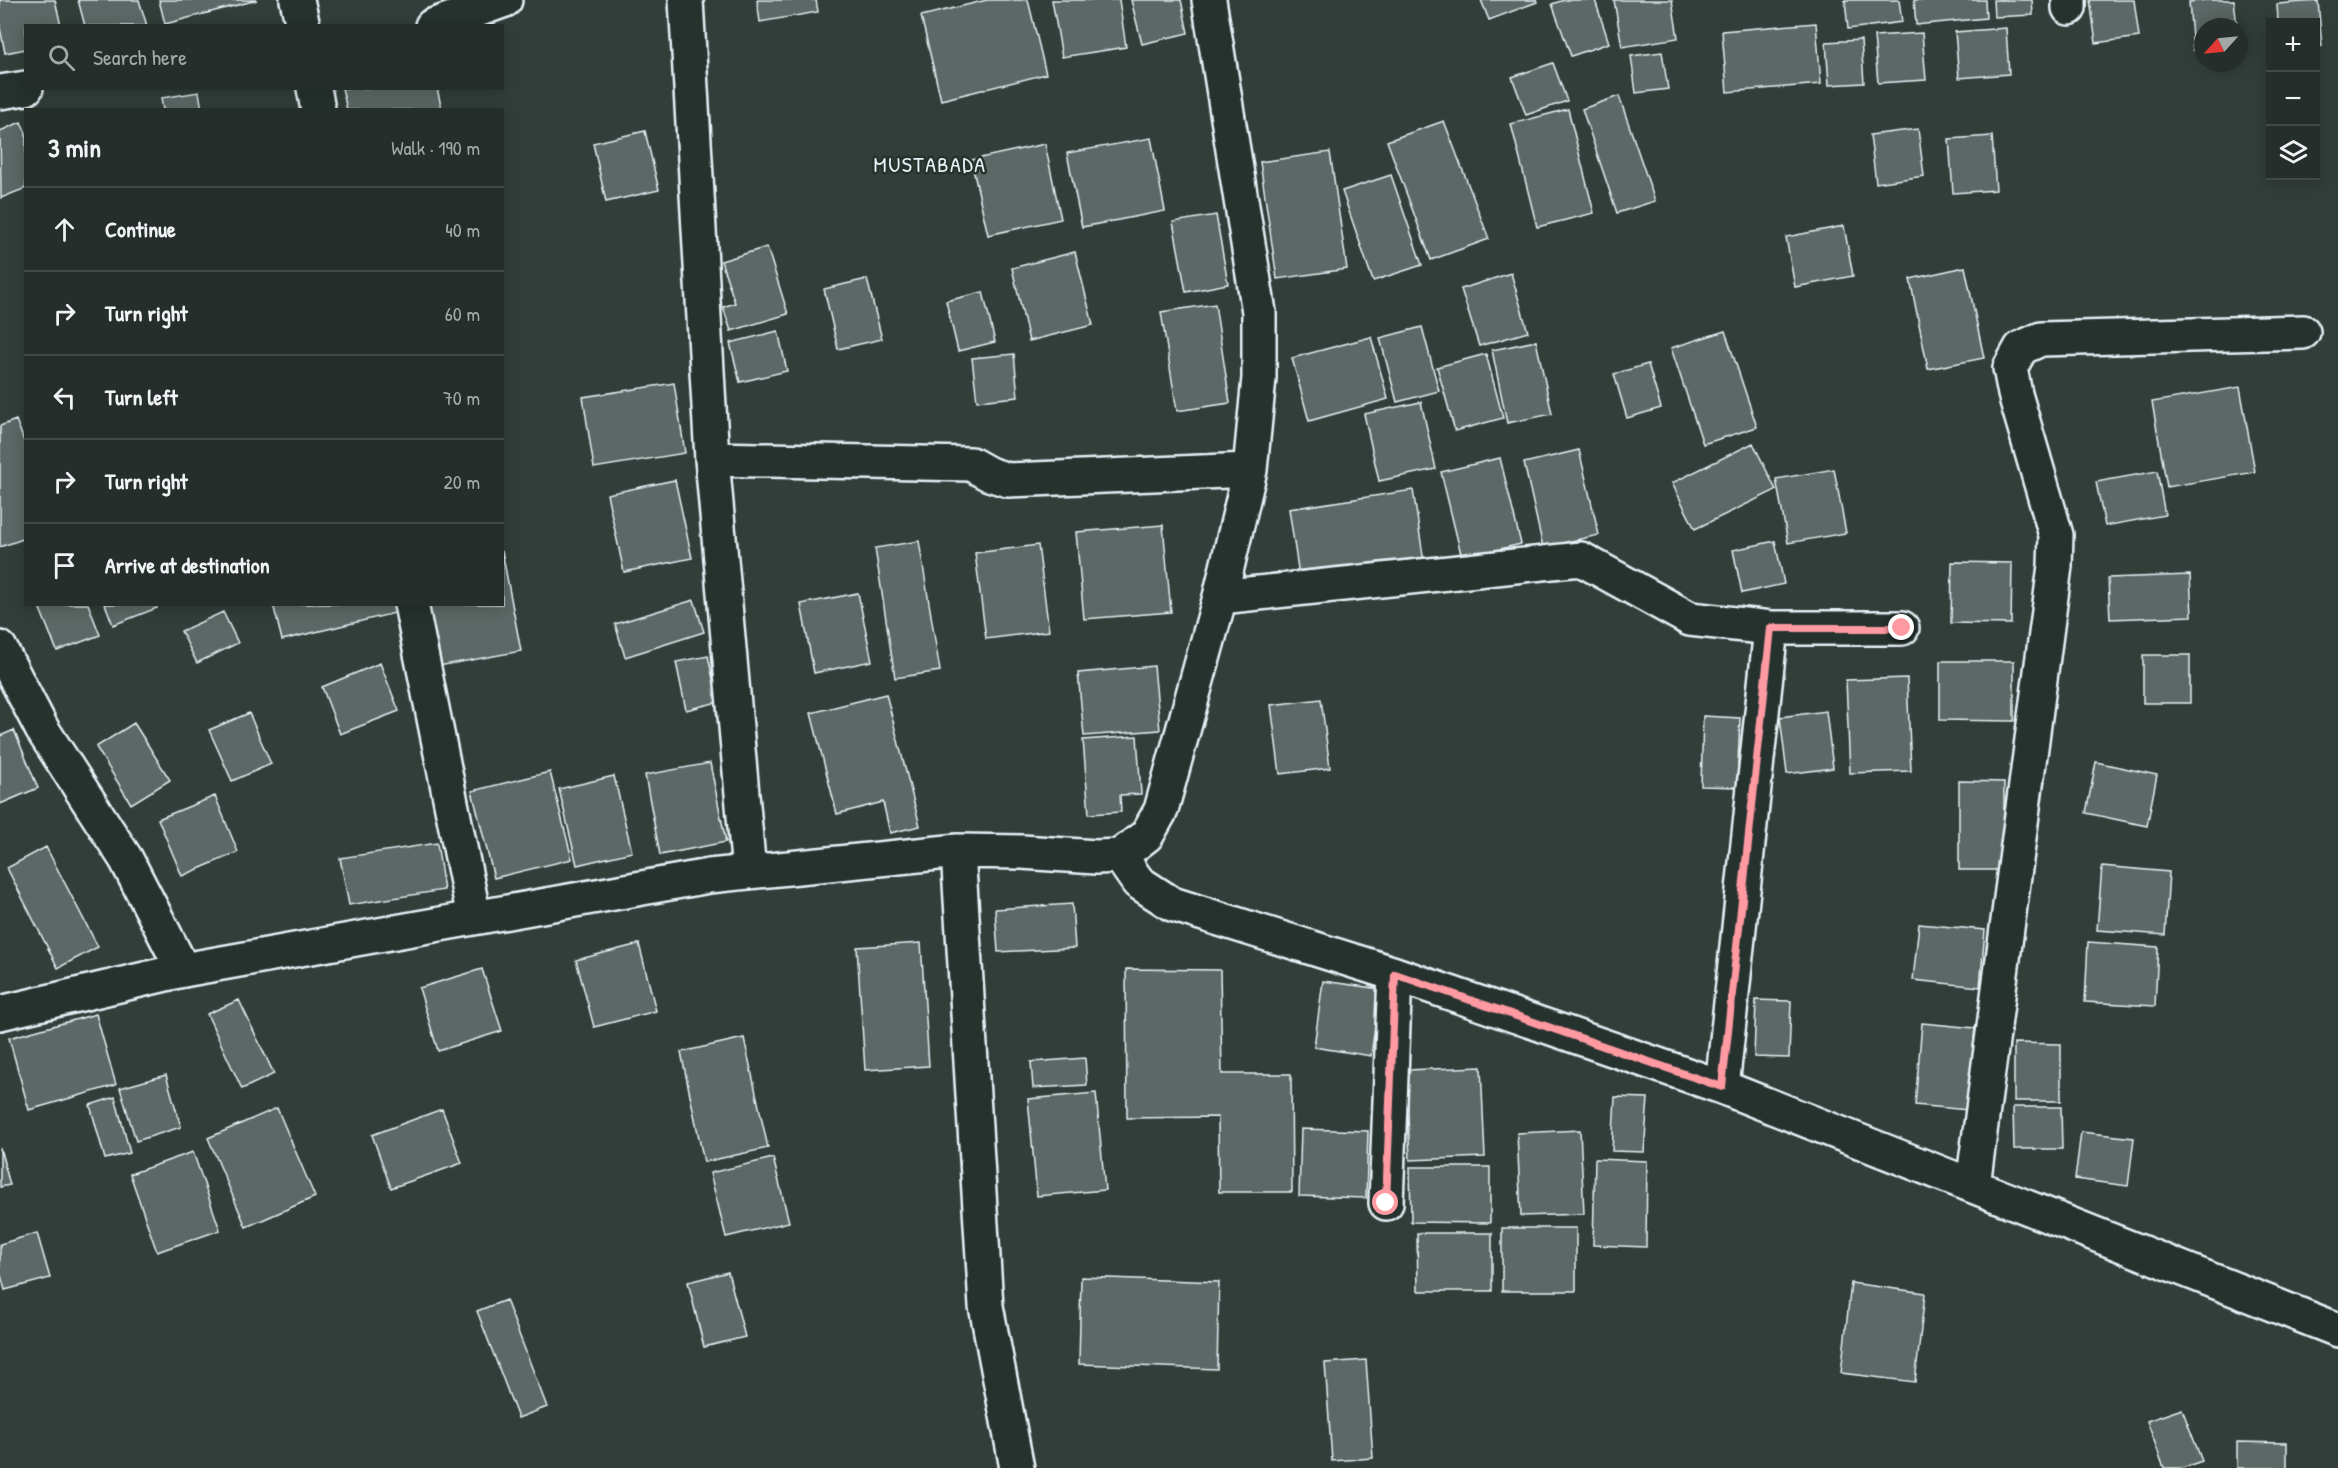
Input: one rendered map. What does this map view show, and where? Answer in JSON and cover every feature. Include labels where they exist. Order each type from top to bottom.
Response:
[{"type":"street","points":[[297,0],[303,24]]},
{"type":"street","points":[[438,24],[505,0]]},
{"type":"street","points":[[686,0],[712,459],[749,872]]},
{"type":"street","points":[[0,1013],[183,970],[709,876],[958,851],[1120,856],[1147,835],[1161,810],[1220,597],[1250,470],[1259,378],[1259,312],[1209,0]]},
{"type":"street","points":[[0,92],[24,88]]},
{"type":"street","points":[[314,90],[318,108]]},
{"type":"street","points":[[1973,1185],[2055,566],[2056,535],[2015,394],[2010,368],[2021,348],[2041,339],[2303,332]]},
{"type":"street","points":[[712,459],[971,464],[989,474],[1008,480],[1250,470]]},
{"type":"street","points":[[1220,597],[1581,559],[1690,620],[1771,628],[1902,628]]},
{"type":"street","points":[[411,606],[474,917]]},
{"type":"street","points":[[1722,1087],[1771,628]]},
{"type":"street","points":[[0,648],[42,729],[126,859],[183,970]]},
{"type":"street","points":[[958,851],[986,1306],[1017,1468]]},
{"type":"street","points":[[1120,856],[1138,882],[1172,904],[1395,974],[1722,1087],[2338,1330]]},
{"type":"street","points":[[1386,1203],[1395,974]]},
{"type":"building","points":[[0,0],[55,0],[61,24],[24,24],[24,49],[5,53],[0,28]]},
{"type":"building","points":[[78,0],[139,0],[146,24],[84,24]]},
{"type":"building","points":[[159,0],[257,0],[165,24]]},
{"type":"building","points":[[757,0],[816,0],[818,12],[760,22]]},
{"type":"building","points":[[987,0],[1028,0],[1046,74],[941,100],[921,16]]},
{"type":"building","points":[[1052,0],[1119,0],[1126,47],[1062,57]]},
{"type":"building","points":[[1131,0],[1181,0],[1188,33],[1142,44]]},
{"type":"building","points":[[1481,0],[1536,0],[1537,2],[1489,20]]},
{"type":"building","points":[[1564,0],[1595,0],[1609,43],[1571,56],[1552,4]]},
{"type":"building","points":[[1614,0],[1672,0],[1678,38],[1622,47]]},
{"type":"building","points":[[1845,0],[1899,0],[1902,22],[1848,29]]},
{"type":"building","points":[[1914,0],[1985,0],[1986,18],[1916,25]]},
{"type":"building","points":[[1993,0],[2032,0],[2033,15],[1994,17]]},
{"type":"building","points":[[2090,0],[2134,0],[2139,37],[2096,43]]},
{"type":"building","points":[[2234,0],[2236,18],[2194,18],[2193,50],[2189,2]]},
{"type":"building","points":[[2318,1],[2320,18],[2278,18],[2277,4]]},
{"type":"building","points":[[1816,23],[1821,84],[1727,92],[1722,31]]},
{"type":"building","points":[[2320,24],[2322,46],[2320,46]]},
{"type":"building","points":[[2006,28],[2009,74],[1959,78],[1955,32]]},
{"type":"building","points":[[1922,33],[1926,80],[1878,83],[1874,36]]},
{"type":"building","points":[[1861,40],[1864,83],[1829,85],[1826,42]]},
{"type":"building","points":[[1662,52],[1668,89],[1636,93],[1631,56]]},
{"type":"building","points":[[1553,63],[1567,101],[1526,115],[1512,77]]},
{"type":"building","points":[[342,90],[437,90],[442,108],[347,108]]},
{"type":"building","points":[[199,92],[202,108],[163,108],[161,98]]},
{"type":"building","points":[[1619,96],[1655,201],[1617,213],[1582,109]]},
{"type":"building","points":[[1568,109],[1594,213],[1537,227],[1511,124]]},
{"type":"building","points":[[1444,121],[1489,239],[1431,260],[1387,141]]},
{"type":"building","points":[[21,122],[24,129],[24,189],[1,198],[0,131]]},
{"type":"building","points":[[1918,129],[1924,176],[1876,183],[1870,135]]},
{"type":"building","points":[[645,131],[659,190],[606,202],[593,143]]},
{"type":"building","points":[[1992,136],[1996,190],[1953,193],[1949,139]]},
{"type":"building","points":[[1151,138],[1165,211],[1082,227],[1067,153]]},
{"type":"building","points":[[1045,144],[1061,219],[988,235],[971,160]]},
{"type":"building","points":[[1330,152],[1347,269],[1277,279],[1260,162]]},
{"type":"building","points":[[1391,175],[1422,265],[1373,281],[1342,191]]},
{"type":"building","points":[[1216,215],[1228,284],[1186,292],[1173,222]]},
{"type":"building","points":[[1844,226],[1853,276],[1795,287],[1786,237]]},
{"type":"building","points":[[767,247],[788,314],[731,331],[723,307],[735,303],[721,261]]},
{"type":"building","points":[[1075,252],[1093,325],[1029,341],[1012,268]]},
{"type":"building","points":[[1965,267],[1984,358],[1928,369],[1910,279]]},
{"type":"building","points":[[1511,273],[1528,332],[1479,346],[1461,289]]},
{"type":"building","points":[[867,279],[882,339],[838,349],[824,289]]},
{"type":"building","points":[[983,292],[995,342],[958,351],[946,301]]},
{"type":"building","points":[[1215,304],[1230,403],[1177,411],[1161,312]]},
{"type":"building","points":[[1422,327],[1439,391],[1397,402],[1380,338]]},
{"type":"building","points":[[778,331],[787,371],[740,382],[730,343]]},
{"type":"building","points":[[1725,331],[1757,427],[1703,444],[1671,348]]},
{"type":"building","points":[[1371,337],[1388,399],[1309,421],[1292,358]]},
{"type":"building","points":[[1536,341],[1552,414],[1507,423],[1492,350]]},
{"type":"building","points":[[1014,354],[1018,397],[977,401],[972,358]]},
{"type":"building","points":[[1486,354],[1503,418],[1455,431],[1437,367]]},
{"type":"building","points":[[1648,364],[1661,408],[1627,418],[1614,374]]},
{"type":"building","points":[[674,383],[685,453],[594,468],[583,397]]},
{"type":"building","points":[[2240,387],[2255,472],[2167,487],[2152,402]]},
{"type":"building","points":[[1421,402],[1436,469],[1379,481],[1364,414]]},
{"type":"building","points":[[16,420],[24,441],[24,539],[0,547],[0,426]]},
{"type":"building","points":[[1753,443],[1776,490],[1695,529],[1672,483]]},
{"type":"building","points":[[1579,450],[1599,535],[1543,547],[1524,463]]},
{"type":"building","points":[[1500,458],[1521,544],[1462,558],[1441,472]]},
{"type":"building","points":[[1834,469],[1846,533],[1788,543],[1776,479]]},
{"type":"building","points":[[2157,471],[2165,515],[2105,526],[2096,482]]},
{"type":"building","points":[[675,480],[692,558],[624,572],[607,494]]},
{"type":"building","points":[[1413,490],[1424,562],[1300,582],[1289,509]]},
{"type":"building","points":[[1163,525],[1171,612],[1084,619],[1076,532]]},
{"type":"building","points":[[919,541],[940,671],[895,678],[875,548]]},
{"type":"building","points":[[1775,541],[1784,584],[1742,593],[1733,550]]},
{"type":"building","points":[[1038,545],[1049,631],[986,639],[975,553]]},
{"type":"building","points":[[504,562],[521,651],[428,668],[417,606],[504,606]]},
{"type":"building","points":[[1952,562],[2012,563],[2011,624],[1951,623]]},
{"type":"building","points":[[2190,575],[2192,616],[2110,619],[2108,578]]},
{"type":"building","points":[[858,593],[872,661],[814,673],[801,604]]},
{"type":"building","points":[[694,600],[704,632],[625,657],[615,624]]},
{"type":"building","points":[[39,606],[89,606],[100,635],[57,651]]},
{"type":"building","points":[[106,606],[156,606],[157,608],[113,625]]},
{"type":"building","points":[[274,606],[393,606],[395,613],[282,640]]},
{"type":"building","points":[[223,612],[238,643],[197,663],[181,631]]},
{"type":"building","points":[[2143,655],[2190,655],[2190,703],[2143,703]]},
{"type":"building","points":[[708,656],[718,702],[686,710],[676,662]]},
{"type":"building","points":[[1940,661],[2014,661],[2014,721],[1940,720]]},
{"type":"building","points":[[380,663],[399,711],[340,734],[322,687]]},
{"type":"building","points":[[1154,666],[1160,730],[1084,736],[1078,673]]},
{"type":"building","points":[[1907,678],[1911,771],[1850,773],[1846,680]]},
{"type":"building","points":[[886,694],[920,826],[890,833],[883,802],[837,814],[811,713]]},
{"type":"building","points":[[1321,699],[1330,768],[1280,774],[1271,705]]},
{"type":"building","points":[[1826,711],[1833,768],[1787,774],[1780,717]]},
{"type":"building","points":[[249,713],[271,764],[232,781],[209,730]]},
{"type":"building","points":[[1703,716],[1740,718],[1737,787],[1701,786]]},
{"type":"building","points":[[134,723],[170,780],[131,804],[96,747]]},
{"type":"building","points":[[14,730],[38,788],[0,804],[0,736]]},
{"type":"building","points":[[1137,736],[1141,794],[1120,795],[1121,812],[1089,814],[1083,740]]},
{"type":"building","points":[[2096,762],[2157,775],[2147,826],[2086,813]]},
{"type":"building","points":[[710,763],[726,842],[660,855],[645,775]]},
{"type":"building","points":[[550,772],[572,859],[494,878],[472,791]]},
{"type":"building","points":[[614,776],[632,852],[577,865],[559,789]]},
{"type":"building","points":[[1959,781],[2004,782],[2004,870],[1959,870]]},
{"type":"building","points":[[215,796],[238,852],[182,876],[158,819]]},
{"type":"building","points":[[437,843],[444,890],[349,905],[340,858]]},
{"type":"building","points":[[46,847],[98,947],[58,968],[7,868]]},
{"type":"building","points":[[2102,866],[2169,872],[2165,935],[2097,930]]},
{"type":"building","points":[[1072,904],[1075,948],[998,952],[995,909]]},
{"type":"building","points":[[1919,924],[1985,930],[1980,987],[1913,980]]},
{"type":"building","points":[[2088,942],[2158,947],[2155,1006],[2085,1002]]},
{"type":"building","points":[[921,943],[929,1066],[865,1070],[857,947]]},
{"type":"building","points":[[639,944],[656,1011],[594,1027],[576,960]]},
{"type":"building","points":[[482,969],[502,1031],[438,1051],[419,988]]},
{"type":"building","points":[[1126,969],[1220,970],[1222,1074],[1291,1074],[1292,1192],[1219,1192],[1218,1117],[1127,1118]]},
{"type":"building","points":[[1323,981],[1380,989],[1371,1056],[1314,1047]]},
{"type":"building","points":[[239,1000],[274,1074],[242,1089],[207,1014]]},
{"type":"building","points":[[1756,1000],[1791,1001],[1789,1058],[1754,1057]]},
{"type":"building","points":[[96,1014],[116,1085],[29,1110],[9,1038]]},
{"type":"building","points":[[1922,1023],[1975,1028],[1968,1110],[1915,1105]]},
{"type":"building","points":[[744,1038],[768,1148],[704,1162],[681,1052]]},
{"type":"building","points":[[2014,1043],[2061,1044],[2061,1101],[2014,1101]]},
{"type":"building","points":[[1085,1058],[1087,1085],[1033,1088],[1031,1062]]},
{"type":"building","points":[[1481,1067],[1485,1157],[1410,1160],[1406,1070]]},
{"type":"building","points":[[166,1075],[181,1127],[136,1141],[120,1088]]},
{"type":"building","points":[[1096,1093],[1105,1190],[1037,1196],[1028,1099]]},
{"type":"building","points":[[115,1097],[130,1153],[105,1159],[90,1105]]},
{"type":"building","points":[[1615,1097],[1648,1098],[1644,1152],[1612,1151]]},
{"type":"building","points":[[2013,1107],[2061,1107],[2062,1149],[2014,1149]]},
{"type":"building","points":[[277,1108],[315,1197],[246,1227],[208,1138]]},
{"type":"building","points":[[442,1109],[462,1163],[391,1188],[372,1135]]},
{"type":"building","points":[[1301,1129],[1368,1131],[1366,1198],[1299,1196]]},
{"type":"building","points":[[1580,1130],[1584,1214],[1521,1216],[1517,1133]]},
{"type":"building","points":[[2081,1132],[2134,1138],[2128,1186],[2075,1179]]},
{"type":"building","points":[[0,1148],[10,1185],[0,1187]]},
{"type":"building","points":[[193,1152],[220,1230],[157,1252],[130,1174]]},
{"type":"building","points":[[773,1158],[789,1222],[726,1237],[710,1173]]},
{"type":"building","points":[[1595,1159],[1647,1161],[1646,1247],[1593,1245]]},
{"type":"building","points":[[1410,1167],[1490,1167],[1490,1223],[1411,1222]]},
{"type":"building","points":[[1502,1228],[1576,1228],[1576,1291],[1502,1291]]},
{"type":"building","points":[[37,1233],[50,1278],[5,1290],[0,1272],[0,1244]]},
{"type":"building","points":[[1417,1233],[1492,1233],[1492,1291],[1418,1291]]},
{"type":"building","points":[[728,1272],[745,1337],[704,1347],[688,1282]]},
{"type":"building","points":[[1081,1277],[1219,1282],[1217,1369],[1079,1364]]},
{"type":"building","points":[[1851,1283],[1925,1293],[1915,1382],[1841,1373]]},
{"type":"building","points":[[506,1300],[547,1407],[518,1418],[477,1311]]},
{"type":"building","points":[[1366,1360],[1373,1458],[1332,1461],[1325,1363]]},
{"type":"building","points":[[2182,1409],[2202,1461],[2182,1468],[2164,1468],[2147,1421]]},
{"type":"building","points":[[2237,1442],[2287,1443],[2287,1468],[2237,1468]]},
{"type":"district","name":"MUSTABADA","points":[[930,164]]},
{"type":"route","points":[[1386,1203],[1395,974],[1722,1087],[1771,628],[1902,628]]}]
